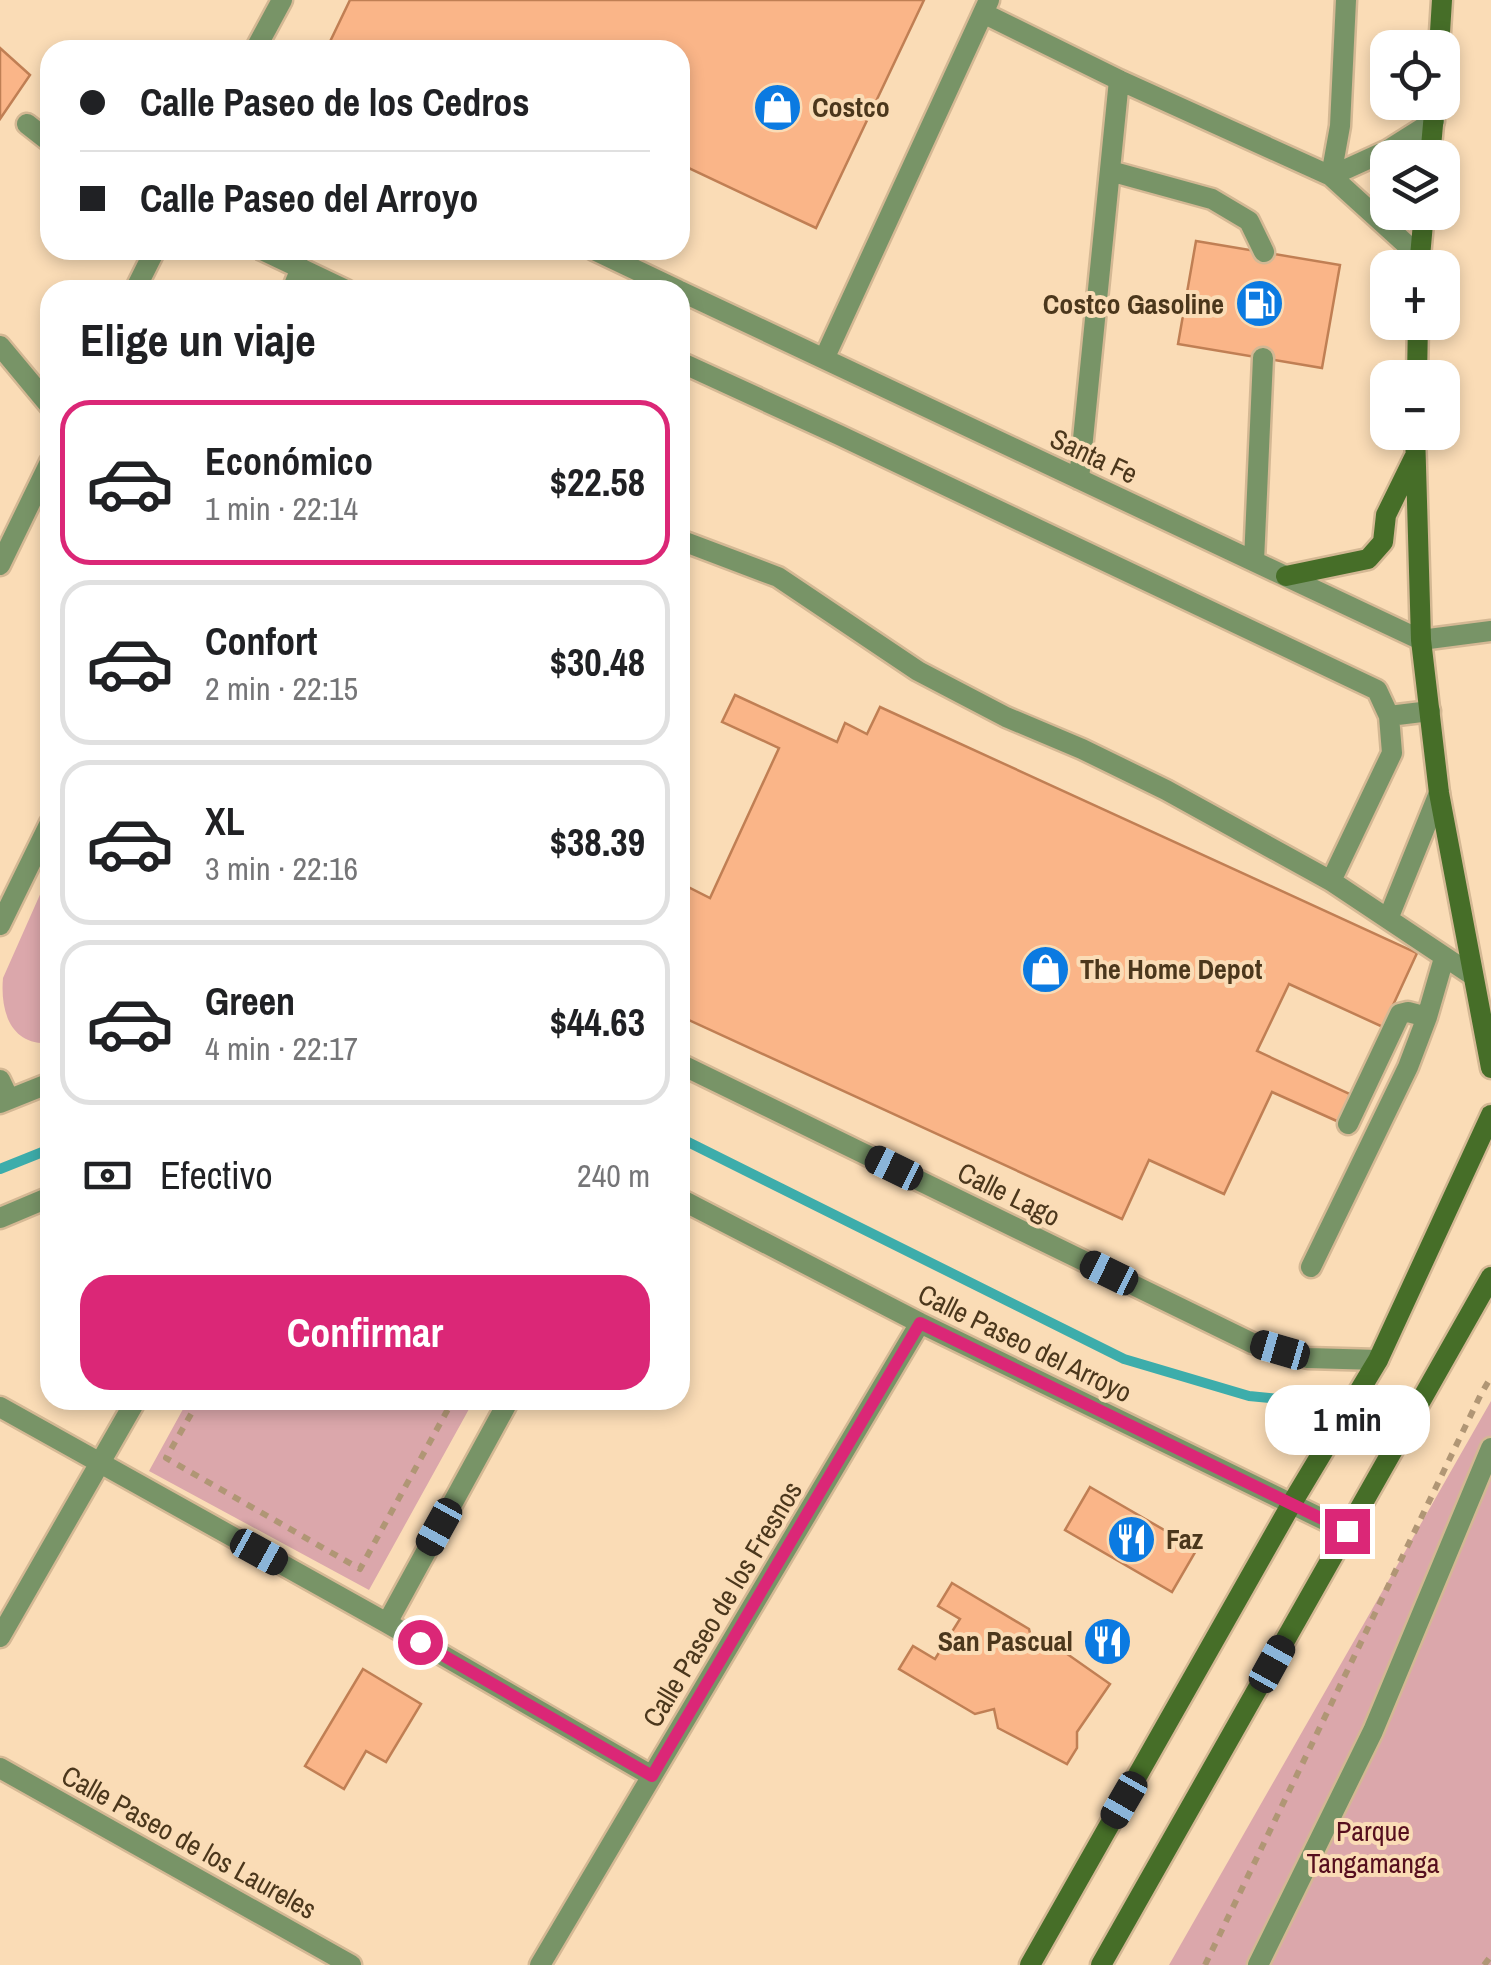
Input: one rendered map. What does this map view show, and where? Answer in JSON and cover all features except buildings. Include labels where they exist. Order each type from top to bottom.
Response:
[{"type":"main road","points":[[1440,30],[1442,0]]},
{"type":"main road","points":[[1415,450],[1422,640],[1438,793],[1491,1068]]},
{"type":"main road","points":[[1286,576],[1368,559],[1383,542],[1386,514],[1415,456]]},
{"type":"main road","points":[[1030,1965],[1292,1503],[1378,1360],[1491,1115]]},
{"type":"main road","points":[[1102,1965],[1491,1277]]},
{"type":"street","points":[[261,40],[282,0]]},
{"type":"street","points":[[1331,176],[1340,126],[1346,0]]},
{"type":"street","points":[[824,359],[986,7],[1119,80],[1331,176],[1407,250]]},
{"type":"street","points":[[1080,479],[1119,80]]},
{"type":"street","points":[[1331,176],[1388,150],[1424,120]]},
{"type":"street","points":[[27,124],[40,134]]},
{"type":"street","points":[[1110,170],[1212,199],[1249,222],[1264,252]]},
{"type":"street","points":[[284,260],[326,280]]},
{"type":"street","name":"Santa Fe","points":[[615,260],[658,280]]},
{"type":"street","points":[[296,280],[301,268]]},
{"type":"street","name":"Santa Fe","points":[[690,295],[1422,640]]},
{"type":"street","points":[[0,346],[40,394]]},
{"type":"street","points":[[1254,561],[1263,358]]},
{"type":"street","points":[[690,367],[1377,690],[1389,716],[1392,752],[1331,881]]},
{"type":"street","points":[[0,565],[40,483]]},
{"type":"street","points":[[690,544],[778,578],[918,671],[1006,717],[1166,790],[1331,881],[1472,975]]},
{"type":"street","points":[[1422,640],[1491,631]]},
{"type":"street","points":[[1389,716],[1430,711]]},
{"type":"street","points":[[1388,919],[1438,793]]},
{"type":"street","points":[[0,925],[40,843]]},
{"type":"street","points":[[1311,1267],[1408,1067],[1444,958]]},
{"type":"street","points":[[1348,1124],[1400,1014],[1427,1017]]},
{"type":"street","name":"Calle Lago","points":[[690,1069],[1252,1343],[1308,1358],[1378,1360]]},
{"type":"street","points":[[3,1094],[40,1085]]},
{"type":"street","points":[[0,1218],[40,1202]]},
{"type":"street","name":"Calle Paseo del Arroyo","points":[[690,1205],[920,1323],[1347,1531]]},
{"type":"street","name":"Calle Paseo de los Fresnos","points":[[540,1965],[920,1323]]},
{"type":"street","points":[[0,1407],[652,1776]]},
{"type":"street","points":[[0,1637],[130,1410]]},
{"type":"street","points":[[386,1623],[503,1410]]},
{"type":"street","points":[[1258,1965],[1373,1730],[1491,1448]]},
{"type":"street","name":"Calle Paseo de los Laureles","points":[[0,1768],[351,1965]]},
{"type":"path","points":[[1205,1965],[1491,1377]]},
{"type":"path","points":[[192,1410],[166,1458],[360,1568],[447,1410]]},
{"type":"path","points":[[1484,1965],[1491,1956]]},
{"type":"green space","points":[[40,895],[40,1042],[26,1039],[11,1024],[4,1003],[3,978]]},
{"type":"green space","name":"Parque Tangamanga","points":[[1491,1401],[1491,1965],[1169,1965]]},
{"type":"green space","points":[[183,1410],[468,1410],[369,1590],[149,1471]]},
{"type":"waterway","points":[[690,1143],[1124,1359],[1249,1396],[1279,1399]]},
{"type":"waterway","points":[[0,1169],[40,1153]]},
{"type":"place","name":"Costco","points":[[777,107]]},
{"type":"place","name":"Costco Gasoline","points":[[1259,304]]},
{"type":"place","name":"The Home Depot","points":[[1045,969]]},
{"type":"place","name":"Faz","points":[[1131,1539]]},
{"type":"place","name":"San Pascual","points":[[1108,1641]]},
{"type":"route","points":[[420,1642],[652,1776],[920,1323],[1347,1531]]}]
